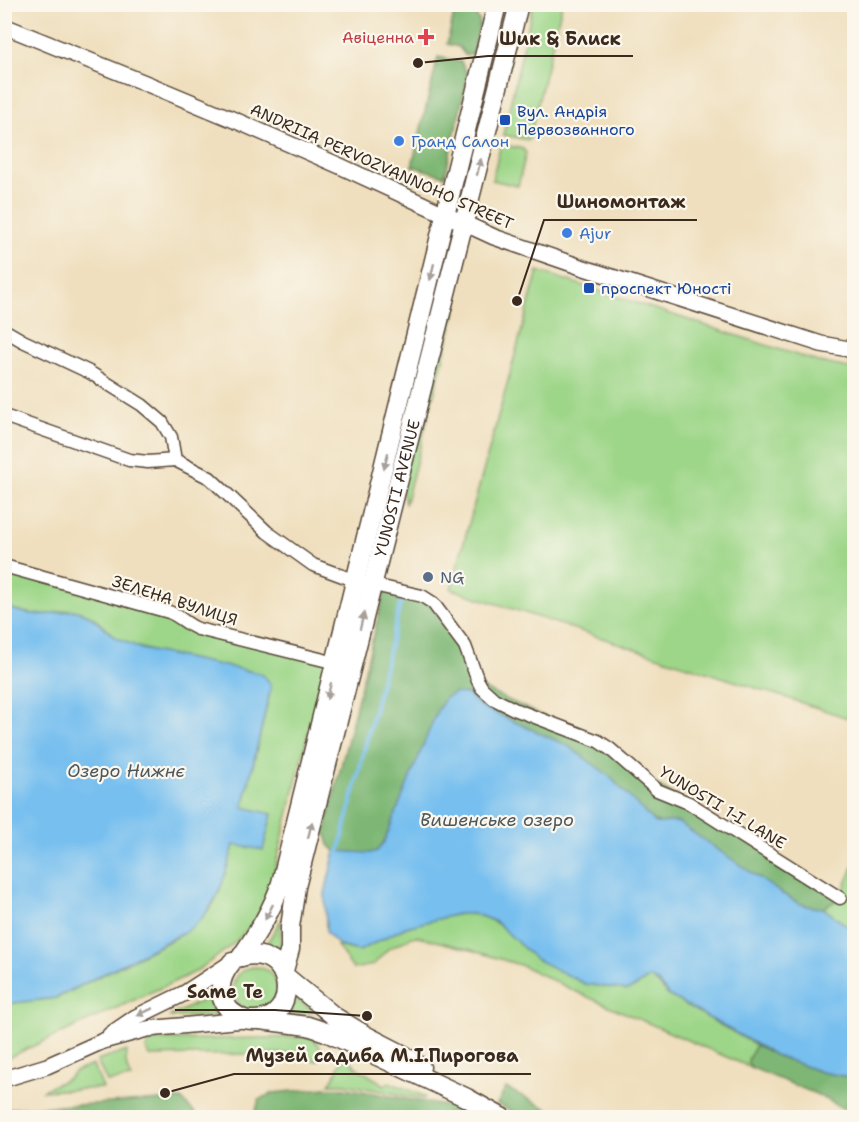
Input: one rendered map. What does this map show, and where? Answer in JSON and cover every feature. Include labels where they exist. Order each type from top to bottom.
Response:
[{"type":"main road","name":"YUNOSTI AVENUE","points":[[284,974],[290,949],[290,927],[296,887],[446,215],[497,4]]},
{"type":"main road","name":"YUNOSTI AVENUE","points":[[237,959],[271,909],[281,884],[336,663],[363,583],[464,224],[519,4]]},
{"type":"main road","points":[[290,949],[300,971],[324,1008]]},
{"type":"main road","points":[[467,1098],[404,1056],[335,1017],[268,958],[250,955],[237,959],[225,971],[221,982],[221,994],[225,1005],[233,1014],[252,1020],[308,1026],[326,1032],[467,1098],[503,1118]]},
{"type":"main road","points":[[252,1020],[267,1018],[276,1012],[283,1002],[286,991],[284,974]]},
{"type":"street","name":"ANDRIIA PERVOZVANNOHO STREET","points":[[4,26],[239,122],[494,237],[821,344],[855,350]]},
{"type":"street","points":[[4,330],[89,372],[142,405],[162,422],[171,437],[175,460],[148,462],[129,460],[4,416]]},
{"type":"street","name":"YUNOSTI 1-I LANE","points":[[175,460],[210,478],[267,532],[313,565],[363,583],[422,596],[433,603],[465,646],[482,688],[501,703],[598,741],[657,790],[689,803],[840,898]]},
{"type":"street","name":"ЗЕЛЕНА ВУЛИЦЯ","points":[[4,566],[169,612],[198,629],[336,663]]},
{"type":"street","points":[[103,1041],[136,1017],[185,993],[237,959]]},
{"type":"street","points":[[4,1079],[47,1066],[103,1041],[147,1029],[252,1020]]},
{"type":"green space","points":[[456,5],[478,5],[475,14],[480,22],[473,54],[465,55],[459,47],[447,44]]},
{"type":"green space","points":[[505,5],[512,5],[470,175],[464,174]]},
{"type":"green space","points":[[533,5],[562,5],[529,140],[503,135]]},
{"type":"green space","points":[[438,57],[461,62],[468,75],[445,176],[412,166]]},
{"type":"green space","points":[[501,144],[523,149],[526,153],[518,186],[492,180]]},
{"type":"green space","points":[[538,271],[818,362],[854,369],[854,720],[451,589]]},
{"type":"green space","points":[[445,299],[458,302],[405,505],[400,474]]},
{"type":"green space","points":[[4,566],[169,612],[189,625],[326,660],[274,872],[262,908],[249,928],[222,953],[193,973],[5,1059],[5,1004],[57,998],[187,931],[213,904],[234,845],[271,814],[243,808],[271,687],[131,645],[115,637],[94,618],[84,613],[68,610],[34,615],[5,607]]},
{"type":"green space","points":[[385,589],[422,596],[461,640],[482,688],[586,736],[642,776],[840,898],[823,908],[800,904],[763,882],[679,823],[660,823],[652,820],[507,720],[482,707],[467,694],[377,851],[370,854],[335,851],[329,845],[325,831]]},
{"type":"green space","points":[[854,865],[854,931],[823,908],[840,898]]},
{"type":"green space","points":[[466,913],[487,918],[504,929],[635,987],[647,980],[654,980],[668,995],[756,1045],[748,1060],[752,1068],[581,994],[523,966],[471,950],[417,936],[388,949],[373,965],[353,969],[337,946],[359,951],[406,927]]},
{"type":"green space","points":[[281,920],[280,953],[265,946]]},
{"type":"green space","points":[[255,967],[271,973],[277,989],[271,1005],[255,1011],[239,1005],[233,989],[239,973]]},
{"type":"green space","points":[[209,997],[213,1012],[217,1016],[169,1017]]},
{"type":"green space","points":[[296,997],[314,1013],[290,1014]]},
{"type":"green space","points":[[313,1038],[320,1047],[318,1061],[304,1053],[150,1056],[146,1049],[150,1043],[161,1040]]},
{"type":"green space","points":[[756,1045],[775,1055],[821,1072],[854,1078],[854,1114],[816,1094],[752,1068],[748,1060]]},
{"type":"green space","points":[[127,1051],[126,1065],[131,1078],[107,1082],[97,1061]]},
{"type":"green space","points":[[344,1055],[357,1068],[385,1085],[389,1082],[425,1096],[424,1099],[344,1084],[329,1084]]},
{"type":"green space","points":[[93,1065],[103,1088],[41,1091],[69,1078],[74,1072]]},
{"type":"green space","points":[[344,1088],[458,1108],[477,1117],[254,1117],[259,1100],[272,1093]]},
{"type":"green space","points":[[506,1088],[564,1117],[523,1117],[497,1104]]},
{"type":"green space","points":[[181,1099],[199,1117],[5,1117],[5,1109]]},
{"type":"water","name":"Озеро Нижнє","points":[[5,607],[43,615],[74,610],[89,615],[115,637],[142,649],[259,673],[264,676],[271,687],[243,807],[272,814],[263,850],[234,845],[223,881],[213,903],[198,922],[187,931],[56,998],[5,1004]]},
{"type":"water","name":"Вишенське озеро","points":[[454,693],[467,694],[482,707],[568,746],[608,775],[655,823],[679,823],[781,893],[800,904],[823,908],[854,931],[854,1078],[821,1072],[775,1055],[668,995],[658,982],[651,978],[627,990],[585,984],[534,958],[496,922],[475,914],[458,914],[406,927],[359,951],[340,946],[326,932],[325,893],[335,851],[370,853],[377,851],[384,842],[437,711],[446,697]]},
{"type":"waterway","points":[[339,852],[401,601]]},
{"type":"place","name":"Авіценна","points":[[426,37]]},
{"type":"place","name":"Шик & Блиск","points":[[418,63]]},
{"type":"place","name":"Вул. Андрія Первозванного","points":[[505,120]]},
{"type":"place","name":"Гранд Салон","points":[[399,141]]},
{"type":"place","name":"Ajur","points":[[567,233]]},
{"type":"place","name":"проспект Юності","points":[[589,288]]},
{"type":"place","name":"Шиномонтаж","points":[[517,301]]},
{"type":"place","name":"NG","points":[[428,577]]},
{"type":"place","name":"Same Te","points":[[367,1016]]},
{"type":"place","name":"Музей садиба М.І.Пирогова","points":[[165,1093]]}]
